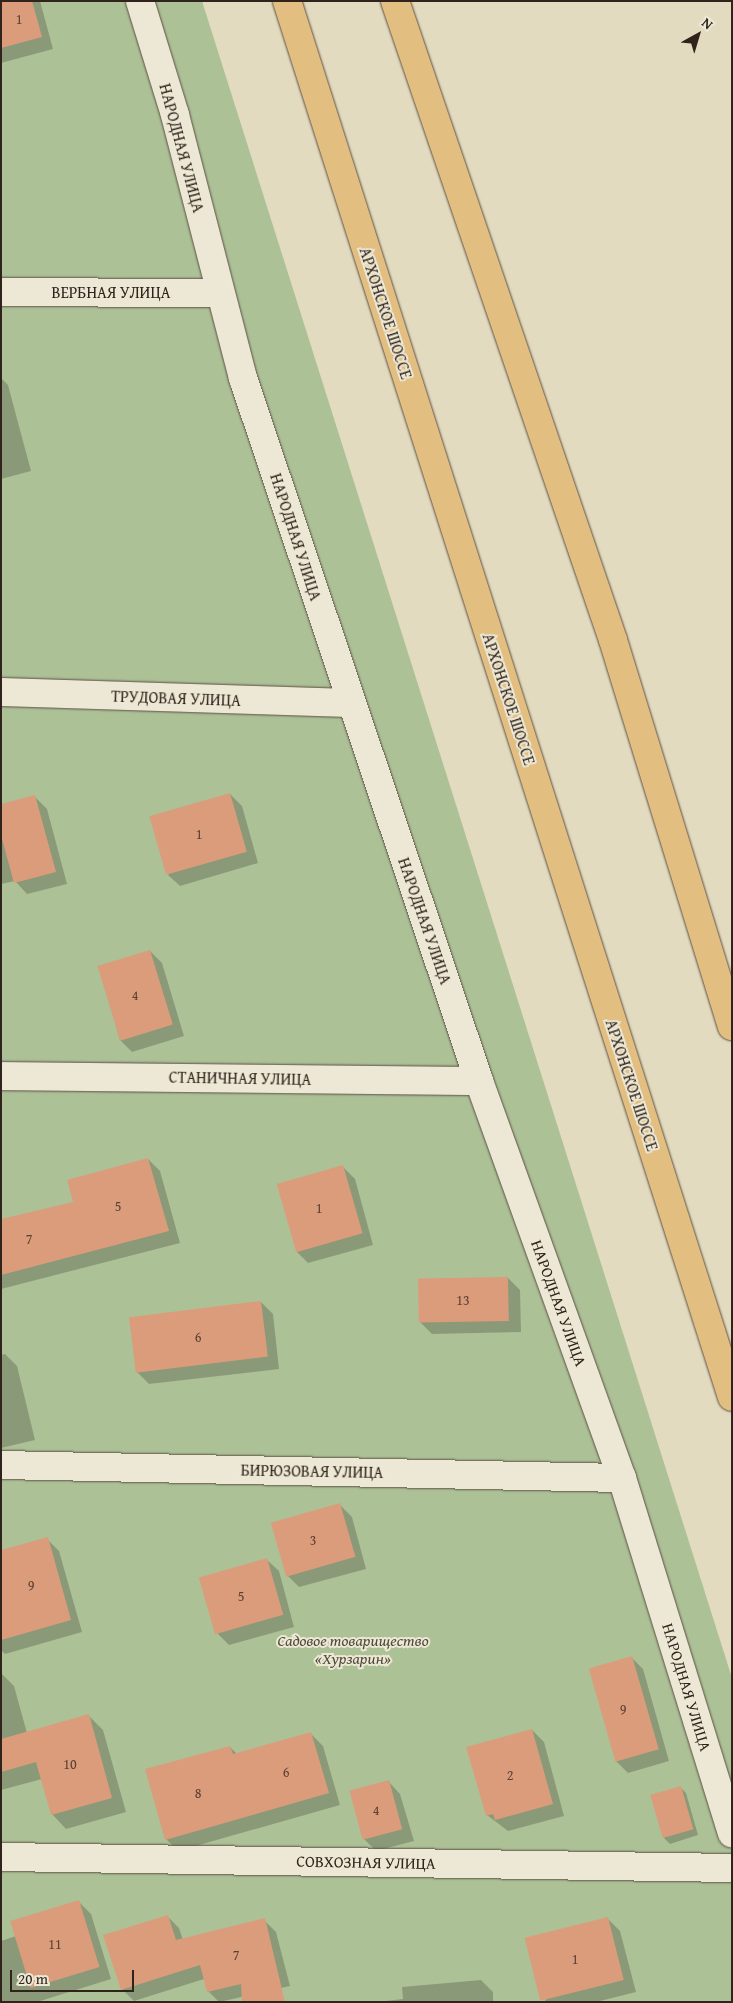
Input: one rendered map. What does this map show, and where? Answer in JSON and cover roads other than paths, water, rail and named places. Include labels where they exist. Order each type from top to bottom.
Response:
[{"type":"highway","name":"АРХОНСКОЕ ШОССЕ","points":[[287,1],[732,1396]]},
{"type":"highway","points":[[394,1],[613,640],[732,1026]]},
{"type":"street","name":"НАРОДНАЯ УЛИЦА","points":[[140,1],[175,115],[243,378],[479,1081],[622,1478],[732,1833]]},
{"type":"street","name":"ВЕРБНАЯ УЛИЦА","points":[[1,292],[220,293]]},
{"type":"street","name":"ТРУДОВАЯ УЛИЦА","points":[[1,692],[351,703]]},
{"type":"street","name":"СТАНИЧНАЯ УЛИЦА","points":[[1,1076],[479,1081]]},
{"type":"street","name":"БИРЮЗОВАЯ УЛИЦА","points":[[1,1465],[622,1478]]},
{"type":"street","name":"СОВХОЗНАЯ УЛИЦА","points":[[1,1857],[732,1868]]},
{"type":"park label","name":"Садовое товарищество «Хурзарин»","points":[[353,1649]]}]
